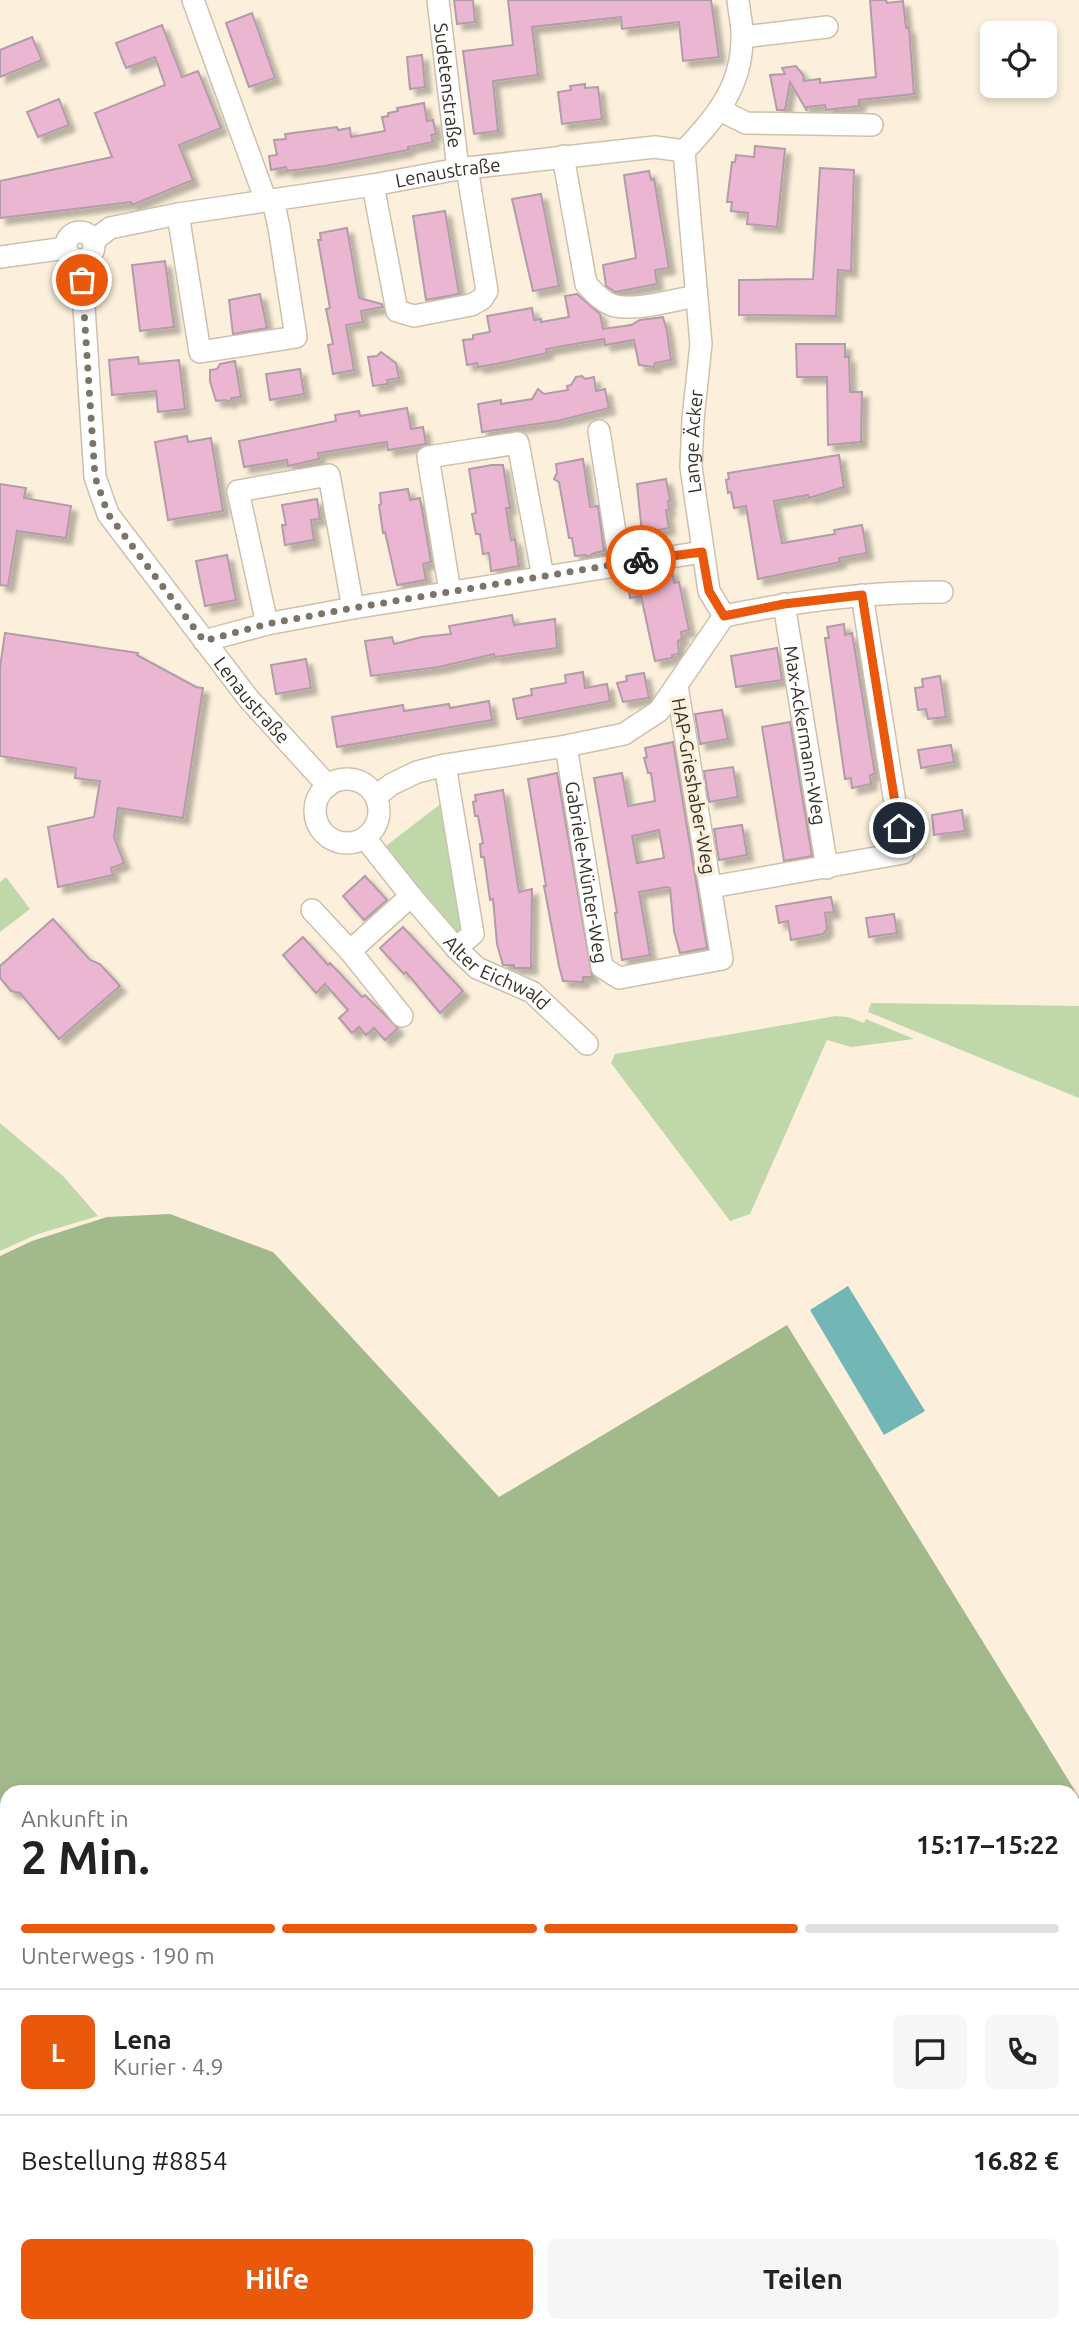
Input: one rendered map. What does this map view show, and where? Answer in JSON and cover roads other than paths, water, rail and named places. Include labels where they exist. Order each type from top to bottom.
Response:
[{"type":"street","points":[[178,214],[200,352],[296,337],[279,227],[193,0]]},
{"type":"street","name":"Sudetenstraße","points":[[373,185],[397,311],[414,316],[471,305],[482,299],[487,291],[462,168],[438,0]]},
{"type":"street","points":[[684,151],[720,110],[738,75],[743,37],[738,0]]},
{"type":"street","points":[[743,37],[827,27]]},
{"type":"street","points":[[720,110],[746,124],[872,125]]},
{"type":"street","name":"Lenaustraße","points":[[328,786],[281,737],[108,514],[95,477],[73,254],[92,253],[93,241],[110,228],[178,214],[373,185],[462,168],[655,147],[684,151]]},
{"type":"street","name":"Lange Äcker","points":[[684,151],[701,344],[691,467],[709,591],[724,616]]},
{"type":"street","points":[[563,156],[586,284],[600,299],[625,307],[696,296]]},
{"type":"street","points":[[0,257],[73,254]]},
{"type":"street","points":[[599,430],[620,564]]},
{"type":"street","points":[[450,592],[428,457],[518,443],[543,577]]},
{"type":"street","points":[[267,624],[238,491],[329,475],[353,608]]},
{"type":"street","points":[[204,641],[267,624],[353,608],[702,552]]},
{"type":"street","points":[[376,796],[416,772],[624,734],[659,711],[724,616],[784,604],[862,595],[942,592]]},
{"type":"street","points":[[711,887],[903,853],[862,595]]},
{"type":"street","name":"Max-Ackermann-Weg","points":[[784,604],[827,868]]},
{"type":"street","name":"HAP-Grieshaber-Weg","points":[[677,686],[711,887]]},
{"type":"street","name":"Gabriele-Münter-Weg","points":[[566,746],[602,967],[619,978],[722,959],[711,887]]},
{"type":"street","points":[[445,765],[473,934],[456,948]]},
{"type":"street","points":[[342,780],[358,781],[376,796],[379,805],[377,824],[365,838],[357,842],[341,842],[322,831],[316,811],[319,797],[328,786],[342,780]]},
{"type":"street","name":"Alter Eichwald","points":[[365,838],[411,896],[477,968],[532,992],[587,1044]]},
{"type":"street","points":[[350,951],[411,896]]},
{"type":"street","points":[[312,910],[350,951],[402,1016]]},
{"type":"water","points":[[848,1286],[925,1411],[884,1435],[810,1310]]}]
